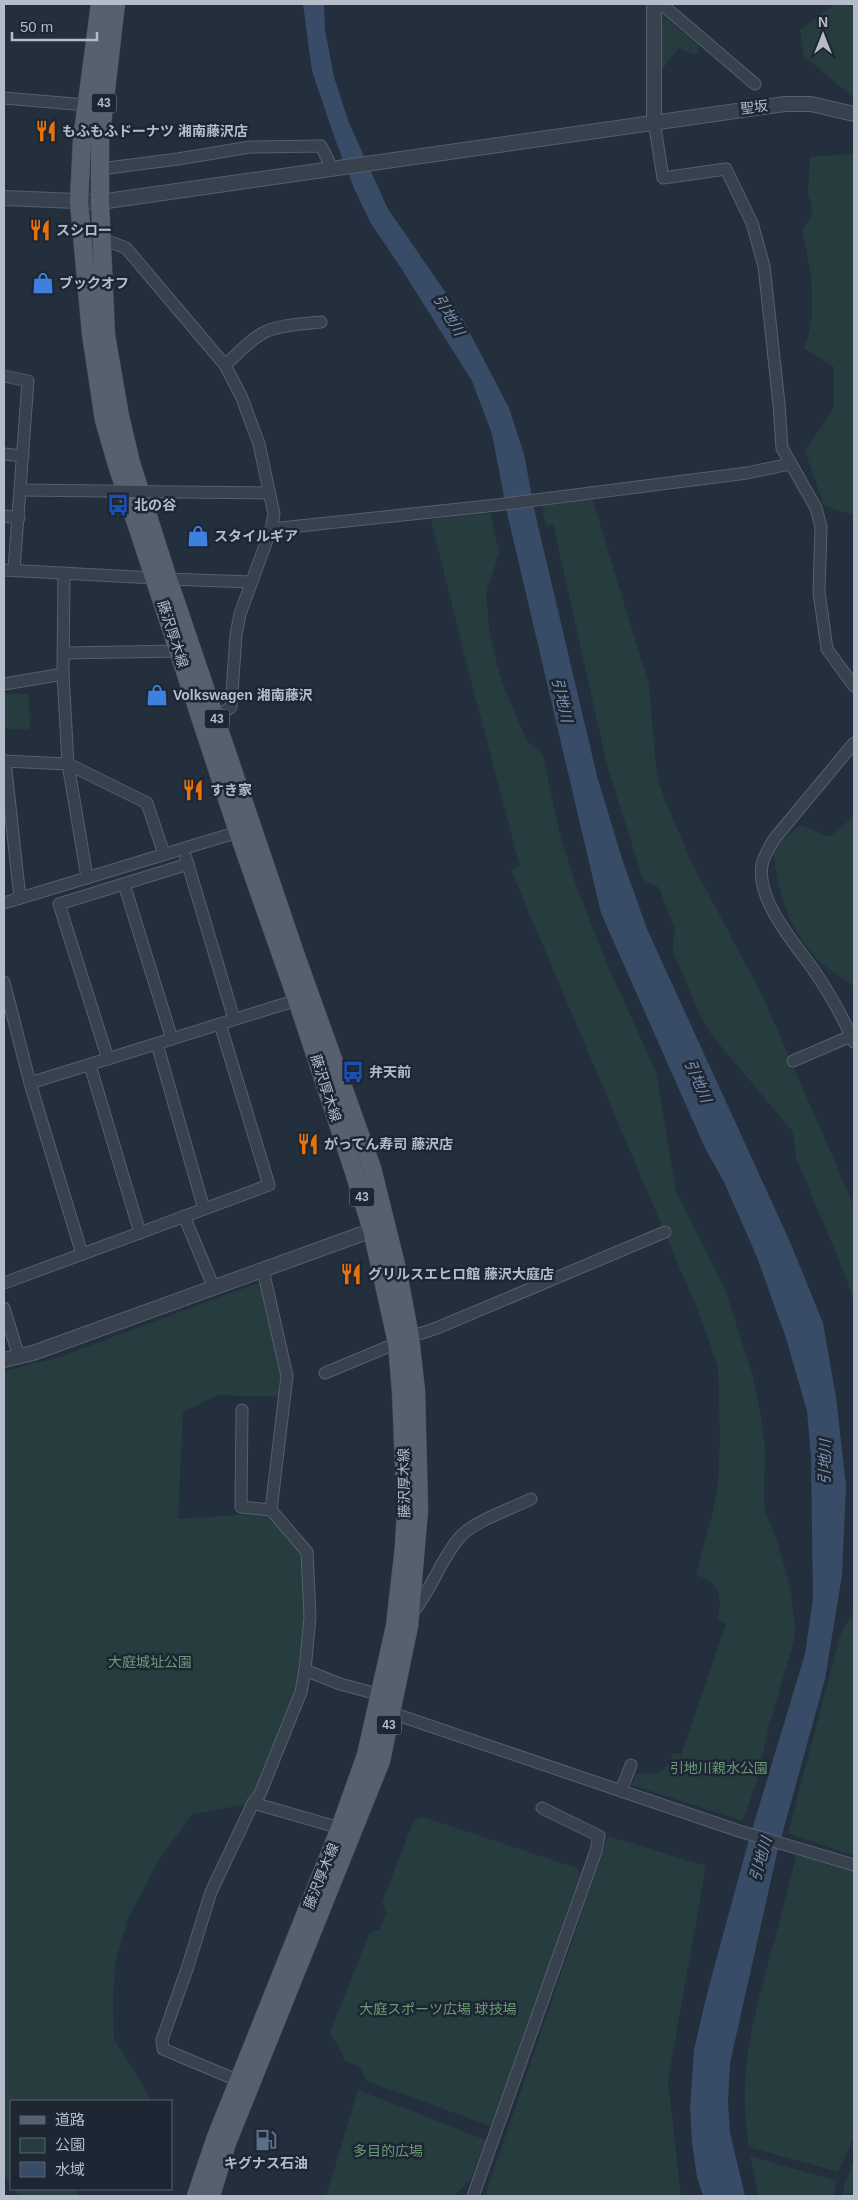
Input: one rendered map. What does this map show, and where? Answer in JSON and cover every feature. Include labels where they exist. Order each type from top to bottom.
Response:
[{"type":"main road","name":"藤沢厚木線","points":[[100,4],[86,106],[80,202],[91,334],[104,420],[117,465],[161,578],[209,721],[372,1168],[379,1228],[416,1391],[419,1510],[410,1616],[383,1705],[340,1828],[216,2137],[196,2196]]},
{"type":"main road","name":"藤沢厚木線","points":[[116,4],[100,141],[100,238],[106,335],[120,416],[179,651],[209,721],[238,832],[379,1228]]},
{"type":"main road","name":"藤沢厚木線","points":[[211,2196],[227,2143],[381,1761],[383,1705],[395,1626],[406,1510],[404,1340]]},
{"type":"street","points":[[755,84],[666,8],[654,4],[654,121],[663,178],[726,168],[752,223],[759,243],[766,284],[781,441],[784,455],[816,508],[821,527],[819,592],[827,649],[854,686]]},
{"type":"street","points":[[4,98],[86,106]]},
{"type":"street","name":"聖坂","points":[[4,198],[100,202],[654,121],[785,104],[811,104],[854,114]]},
{"type":"street","points":[[100,168],[178,159],[250,147],[322,146],[336,168]]},
{"type":"street","points":[[100,238],[126,248],[225,365],[249,416],[259,444],[274,514],[271,528],[240,614],[236,635],[231,707],[209,721]]},
{"type":"street","points":[[225,365],[258,336],[267,331],[321,322]]},
{"type":"street","points":[[4,376],[28,381],[19,518],[9,570],[251,582]]},
{"type":"street","points":[[4,454],[24,456]]},
{"type":"street","points":[[271,528],[497,505],[747,473],[790,464]]},
{"type":"street","points":[[21,490],[270,493]]},
{"type":"street","points":[[4,516],[19,518]]},
{"type":"street","points":[[64,573],[63,653],[68,764],[87,877]]},
{"type":"street","points":[[63,653],[179,651]]},
{"type":"street","points":[[4,684],[64,674]]},
{"type":"street","points":[[793,1061],[853,1039],[828,992],[774,913],[766,892],[762,866],[765,854],[775,838],[854,743]]},
{"type":"street","points":[[20,898],[4,761],[68,764],[148,803],[164,854]]},
{"type":"street","points":[[4,903],[238,832]]},
{"type":"street","points":[[184,849],[234,1019]]},
{"type":"street","points":[[108,1058],[59,904],[188,864]]},
{"type":"street","points":[[124,884],[172,1039]]},
{"type":"street","points":[[4,982],[30,1083],[82,1254]]},
{"type":"street","points":[[30,1083],[297,1000]]},
{"type":"street","points":[[4,1283],[269,1185],[220,1024]]},
{"type":"street","points":[[158,1044],[204,1209]]},
{"type":"street","points":[[90,1065],[140,1233]]},
{"type":"street","points":[[184,1216],[214,1288]]},
{"type":"street","points":[[4,1360],[19,1357],[379,1228]]},
{"type":"street","points":[[325,1373],[665,1232]]},
{"type":"street","points":[[263,1270],[287,1376],[271,1510]]},
{"type":"street","points":[[4,1308],[19,1357]]},
{"type":"street","points":[[239,2081],[163,2049],[162,2040],[188,1969],[211,1892],[253,1803],[260,1794],[301,1692],[305,1670],[310,1617],[307,1552],[271,1510],[241,1506],[242,1410]]},
{"type":"street","points":[[410,1616],[424,1600],[461,1535],[479,1524],[531,1500]]},
{"type":"street","points":[[305,1670],[340,1684],[383,1705],[621,1791],[739,1831],[854,1865]]},
{"type":"street","points":[[621,1791],[631,1766]]},
{"type":"street","points":[[253,1803],[340,1828]]},
{"type":"street","points":[[473,2196],[596,1851],[599,1836],[542,1808]]},
{"type":"green space","points":[[832,4],[854,4],[854,98],[804,56],[800,30],[832,6]]},
{"type":"green space","points":[[663,16],[699,46],[696,55],[678,48],[662,70],[658,52]]},
{"type":"green space","points":[[854,154],[854,515],[824,506],[805,451],[834,408],[834,367],[804,348],[811,320],[812,290],[811,275],[802,232],[813,212],[808,193],[810,157]]},
{"type":"green space","points":[[592,498],[649,685],[656,767],[665,800],[691,861],[763,997],[854,1206],[854,1301],[842,1267],[796,1158],[793,1132],[710,1033],[700,1015],[673,952],[675,930],[660,890],[657,886],[645,882],[640,870],[607,765],[553,524],[546,525],[542,505]]},
{"type":"green space","name":"引地川親水公園","points":[[490,513],[499,552],[486,594],[490,636],[497,665],[505,690],[527,741],[543,755],[560,835],[576,885],[606,962],[656,1072],[676,1191],[725,1289],[753,1377],[761,1415],[765,1448],[764,1500],[766,1514],[784,1565],[791,1593],[795,1625],[794,1641],[768,1729],[757,1780],[743,1821],[632,1785],[636,1774],[659,1773],[668,1764],[673,1753],[681,1755],[726,1624],[717,1620],[720,1604],[715,1586],[696,1575],[713,1511],[718,1483],[720,1440],[718,1367],[701,1318],[511,870],[520,866],[466,662],[431,519]]},
{"type":"green space","points":[[4,694],[29,694],[30,730],[6,729],[4,752]]},
{"type":"green space","points":[[854,816],[854,986],[820,962],[798,933],[785,907],[777,878],[773,848],[800,825],[830,837]]},
{"type":"green space","name":"大庭城址公園","points":[[258,1283],[263,1285],[281,1369],[279,1397],[218,1395],[183,1412],[178,1519],[264,1513],[303,1553],[306,1614],[301,1677],[253,1803],[192,1814],[159,1860],[128,1918],[115,1963],[113,1999],[114,2039],[151,2100],[10,2100],[10,2183],[4,2174],[4,1371],[57,1358]]},
{"type":"green space","name":"引地川親水公園","points":[[854,1610],[854,1856],[788,1833],[840,1636]]},
{"type":"green space","name":"大庭スポーツ広場 球技場","points":[[423,1817],[577,1868],[580,1874],[496,2128],[367,2081],[360,2067],[346,2061],[330,2032],[369,1934],[380,1929],[386,1913],[382,1902],[414,1820]]},
{"type":"green space","points":[[608,1836],[706,1866],[668,2080],[681,2196],[485,2196]]},
{"type":"green space","points":[[797,1853],[854,1872],[854,2137],[838,2172],[749,2147],[745,2098],[748,2052],[763,1983]]},
{"type":"green space","name":"多目的広場","points":[[358,2090],[486,2140],[471,2178],[454,2196],[326,2196]]},
{"type":"green space","points":[[750,2156],[837,2181],[833,2196],[759,2196]]},
{"type":"green space","points":[[854,2160],[854,2196],[842,2196],[846,2180]]},
{"type":"green space","points":[[15,2190],[76,2190],[79,2196],[19,2196]]},
{"type":"water","name":"引地川","points":[[303,4],[324,4],[325,30],[334,77],[349,123],[388,209],[459,312],[509,408],[524,454],[535,513],[597,776],[622,859],[647,929],[790,1242],[823,1323],[836,1397],[846,1486],[842,1575],[825,1679],[777,1853],[730,2063],[728,2102],[730,2133],[745,2196],[703,2196],[697,2177],[692,2142],[690,2107],[694,2050],[707,1994],[748,1843],[805,1654],[813,1598],[811,1457],[807,1411],[786,1338],[757,1257],[724,1182],[705,1148],[601,913],[508,517],[492,434],[472,381],[370,222],[354,188],[312,71]]},
{"type":"place","name":"もふもふドーナツ 湘南藤沢店","points":[[46,131]]},
{"type":"place","name":"スシロー","points":[[40,230]]},
{"type":"place","name":"ブックオフ","points":[[43,283]]},
{"type":"place","name":"北の谷","points":[[118,505]]},
{"type":"place","name":"スタイルギア","points":[[198,536]]},
{"type":"place","name":"Volkswagen 湘南藤沢","points":[[157,695]]},
{"type":"place","name":"すき家","points":[[193,790]]},
{"type":"place","name":"弁天前","points":[[353,1072]]},
{"type":"place","name":"がってん寿司 藤沢店","points":[[308,1144]]},
{"type":"place","name":"グリルスエヒロ館 藤沢大庭店","points":[[351,1274]]},
{"type":"place","name":"キグナス石油","points":[[266,2140]]}]
